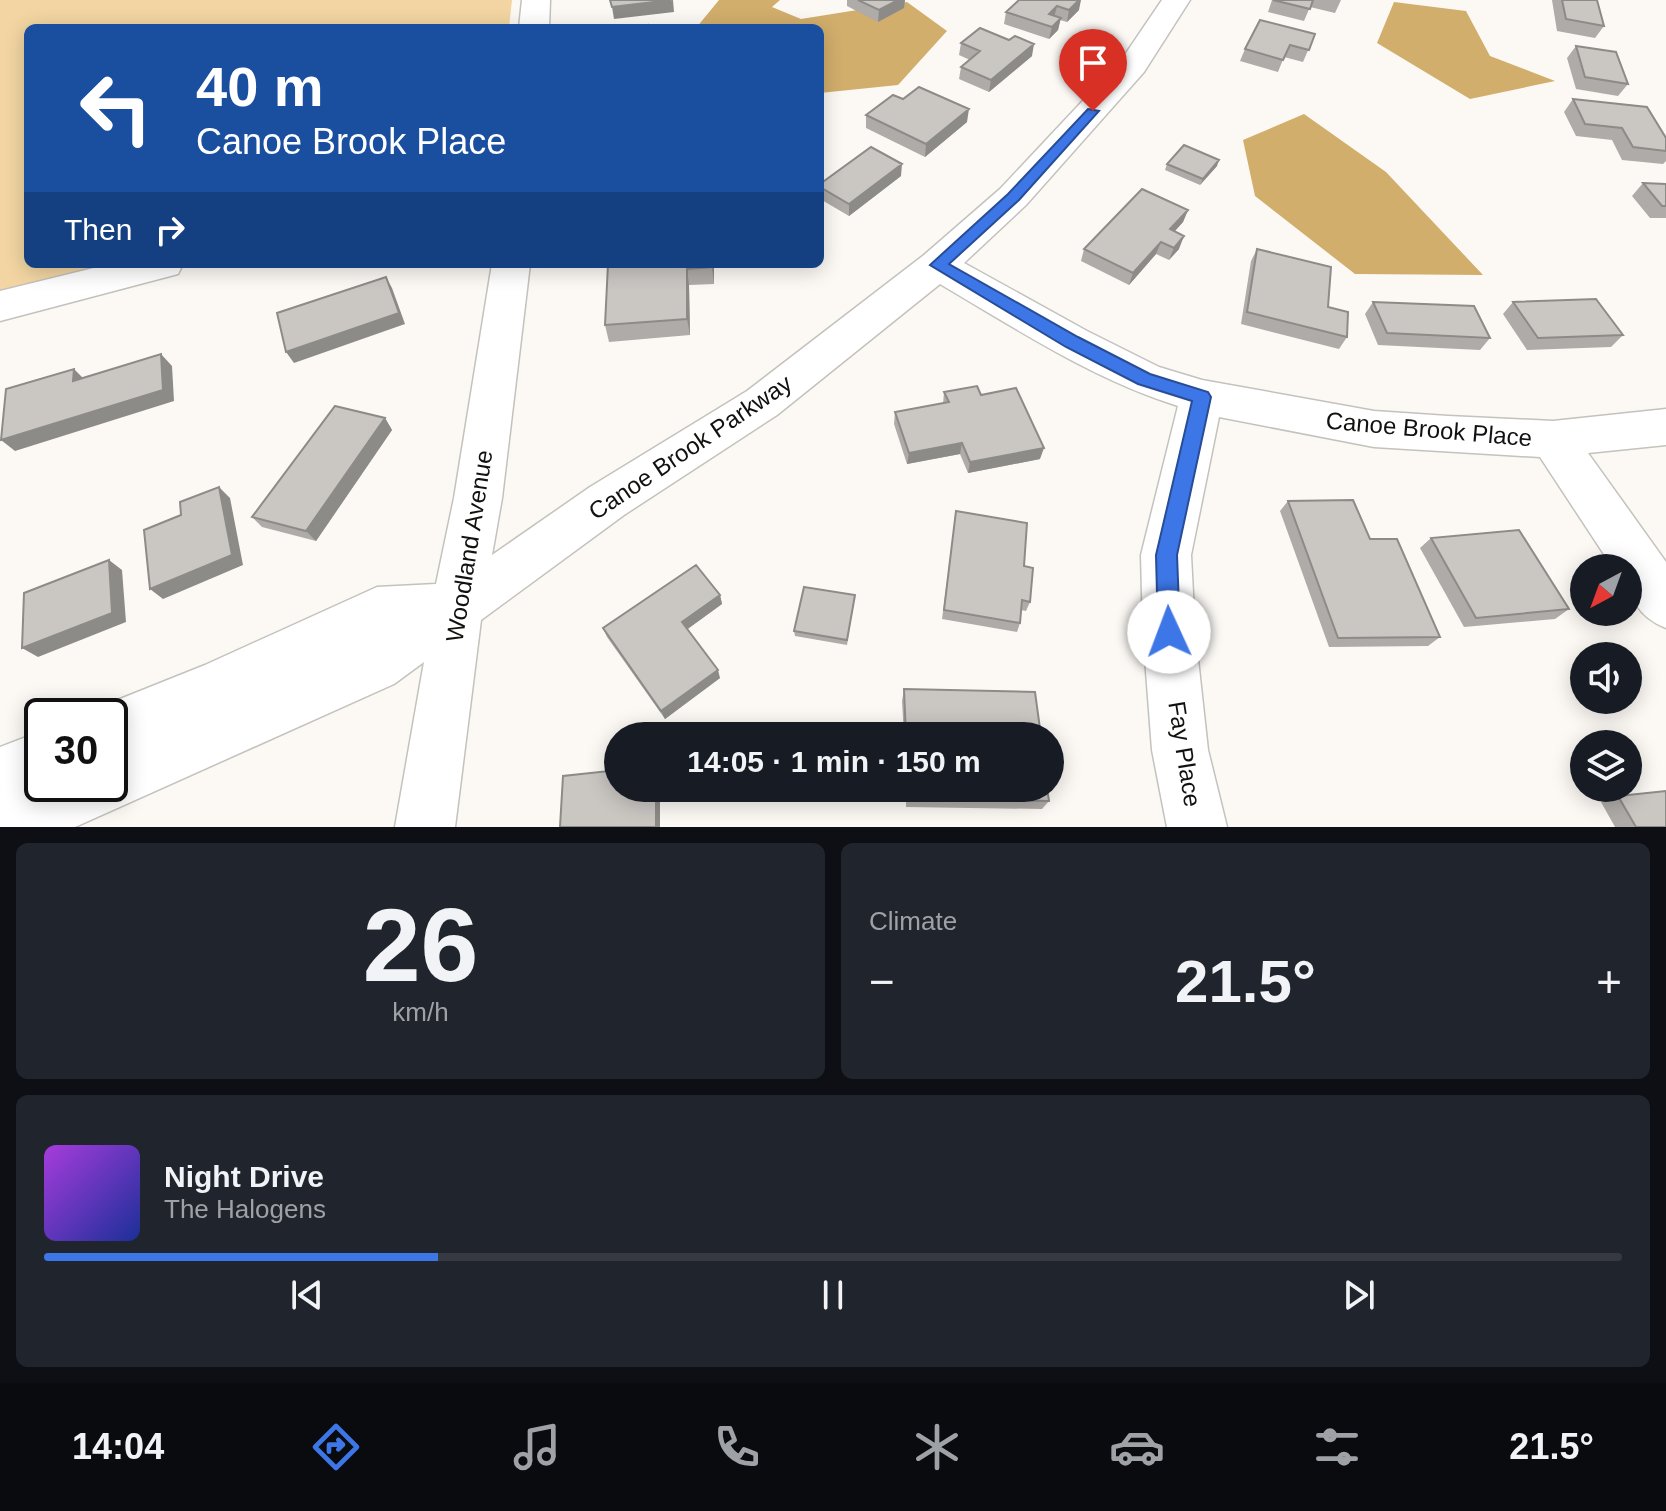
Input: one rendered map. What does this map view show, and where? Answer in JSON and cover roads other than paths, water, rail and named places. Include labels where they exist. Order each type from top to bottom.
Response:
[{"type":"street","points":[[534,24],[536,0]]},
{"type":"street","name":"Canoe Brook Parkway","points":[[128,776],[375,666],[607,501],[762,403],[938,265],[1013,197],[1133,65],[1172,1]]},
{"type":"street","name":"Canoe Brook Place","points":[[938,265],[1072,342],[1145,379],[1202,397],[1374,429],[1553,439],[1666,427]]},
{"type":"street","points":[[0,306],[148,268]]},
{"type":"street","name":"Woodland Avenue","points":[[425,827],[448,685],[457,606],[478,498],[510,268]]},
{"type":"street","name":"Fay Place","points":[[1197,827],[1180,750],[1169,632],[1166,555],[1202,397]]},
{"type":"street","points":[[1553,439],[1666,604]]},
{"type":"street","points":[[128,724],[223,684],[377,611],[457,606]]},
{"type":"street","points":[[0,776],[24,766]]},
{"type":"street","name":"Canoe Brook Parkway","points":[[5,827],[65,802]]}]
